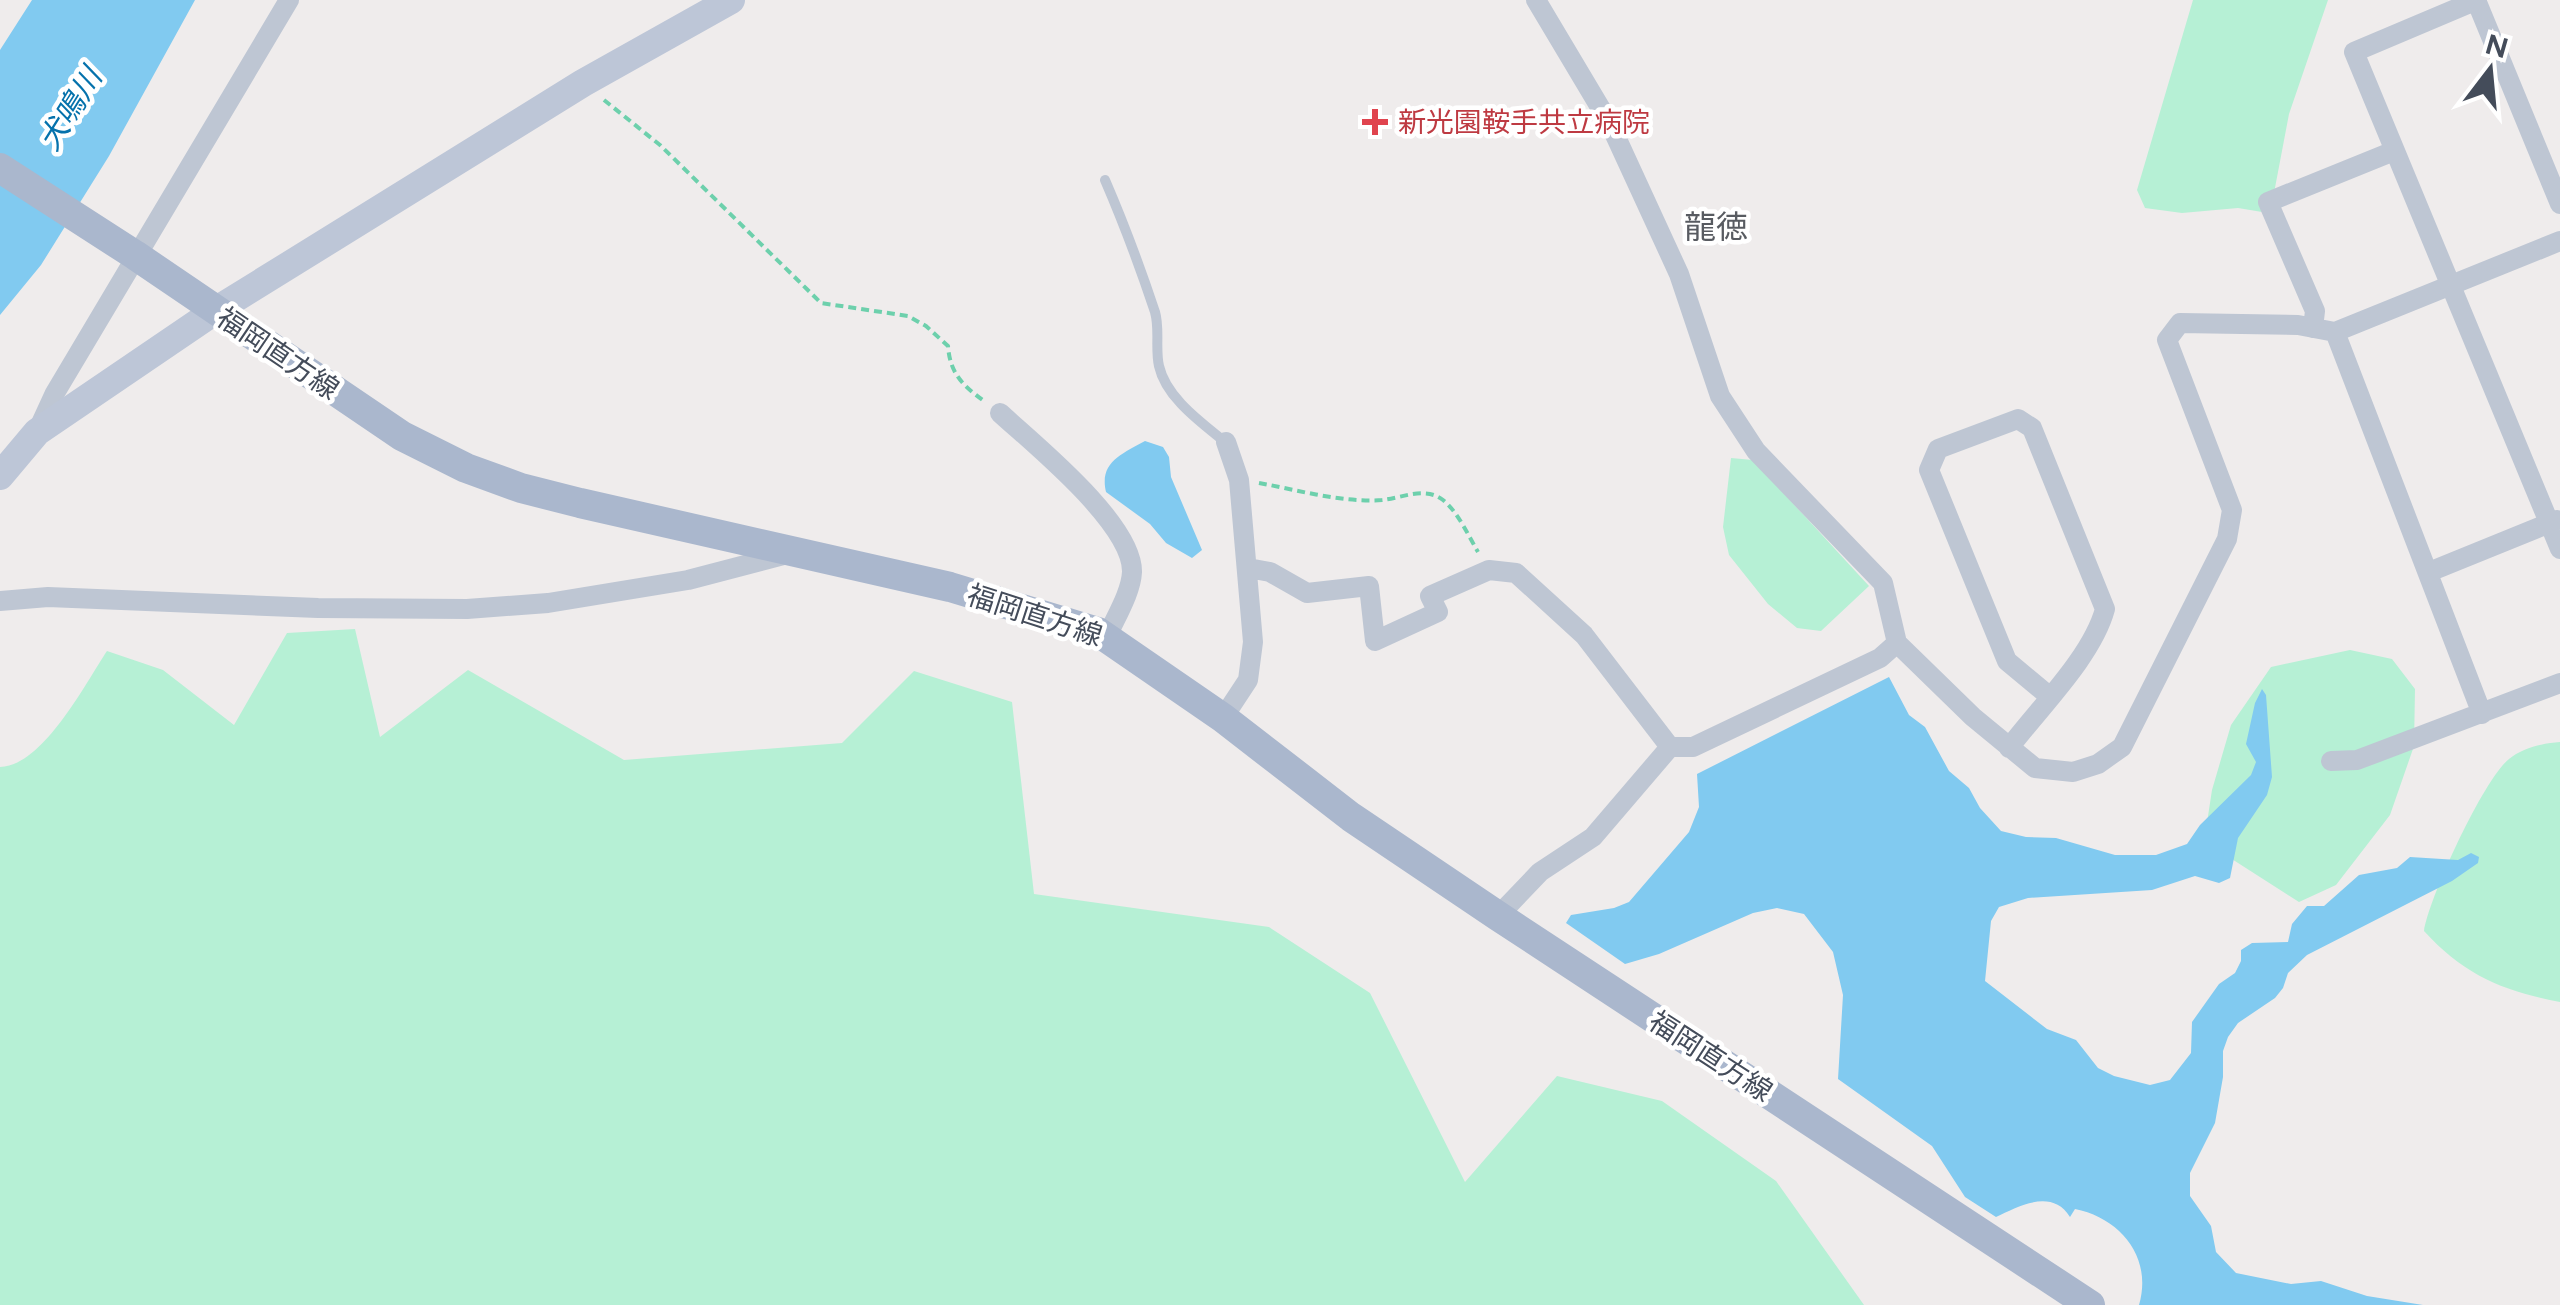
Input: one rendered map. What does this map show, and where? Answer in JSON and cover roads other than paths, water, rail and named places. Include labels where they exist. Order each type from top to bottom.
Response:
[{"type":"main road","name":"福岡直方線","points":[[0,168],[402,436],[466,468],[520,488],[580,503],[950,588],[1040,613],[1107,638],[1223,718],[1351,817],[2090,1305]]},
{"type":"street","points":[[38,432],[128,251],[288,0]]},
{"type":"street","points":[[0,476],[38,432],[215,311],[583,83],[731,0]]},
{"type":"street","points":[[1536,0],[1610,124],[1679,274],[1720,396],[1756,451],[1883,582],[1897,643],[2035,768],[2072,772],[2098,764],[2122,747],[2227,540],[2232,510],[2167,340],[2180,323],[2335,332],[2560,240]]},
{"type":"street","points":[[2560,204],[2477,0],[2354,52],[2448,285],[2554,521],[2560,549]]},
{"type":"street","points":[[2313,328],[2314,312],[2268,202],[2394,151]]},
{"type":"street","points":[[2335,332],[2482,714]]},
{"type":"street","points":[[1000,412],[1069,477],[1128,546],[1132,574],[1107,638]]},
{"type":"street","points":[[2009,748],[2076,666],[2102,623],[2105,610],[2032,428],[2018,419],[1938,449],[1929,470],[2007,662],[2048,696]]},
{"type":"street","points":[[1223,718],[1248,680],[1252,642],[1239,480],[1226,442]]},
{"type":"street","points":[[2430,572],[2554,521]]},
{"type":"street","points":[[0,601],[48,597],[318,608],[483,608],[548,603],[688,580],[800,551]]},
{"type":"street","points":[[1248,568],[1270,572],[1306,592],[1369,586],[1376,641],[1438,612],[1430,596],[1489,570],[1516,573],[1584,634],[1670,747]]},
{"type":"street","points":[[1498,916],[1540,872],[1593,838],[1670,747],[1692,746],[1880,658],[1897,643]]},
{"type":"street","points":[[2331,762],[2358,760],[2560,683]]},
{"type":"lane","points":[[1105,180],[1130,236],[1135,262],[1156,317],[1159,368],[1172,394],[1226,442]]},
{"type":"water","name":"犬鳴川","points":[[32,0],[195,0],[109,156],[41,265],[0,315],[0,50]]},
{"type":"water","points":[[1145,441],[1163,447],[1169,457],[1171,477],[1202,550],[1192,558],[1166,543],[1150,524],[1106,492],[1109,466]]},
{"type":"water","points":[[1889,677],[1909,715],[1925,727],[1949,771],[1969,788],[1980,808],[2001,831],[2056,838],[2115,855],[2156,855],[2187,844],[2200,825],[2251,775],[2256,762],[2246,744],[2262,689],[2266,695],[2272,777],[2267,795],[2238,838],[2230,878],[2219,883],[2195,876],[2152,890],[2028,898],[1999,907],[1991,921],[1985,981],[2047,1029],[2076,1040],[2098,1068],[2114,1076],[2150,1085],[2170,1080],[2191,1053],[2192,1022],[2219,984],[2235,973],[2241,950],[2252,943],[2288,942],[2292,924],[2307,906],[2324,906],[2359,875],[2397,868],[2410,857],[2458,860],[2471,853],[2479,857],[2478,863],[2452,881],[2307,955],[2288,973],[2275,998],[2238,1023],[2223,1051],[2215,1123],[2190,1173],[2190,1196],[2211,1226],[2216,1252],[2236,1273],[2291,1284],[2321,1281],[2367,1296],[2423,1305],[2139,1305],[2142,1287],[2137,1256],[2129,1242],[2106,1221],[2075,1209],[2070,1217],[2063,1208],[2045,1201],[1996,1217],[1965,1197],[1932,1146],[1838,1079],[1843,995],[1833,952],[1804,914],[1777,908],[1753,913],[1659,954],[1625,964],[1566,923],[1571,915],[1629,902],[1689,832],[1699,807],[1697,774]]},
{"type":"place","name":"新光園鞍手共立病院","points":[[1375,122]]},
{"type":"district","name":"龍徳","points":[[1716,227]]}]
